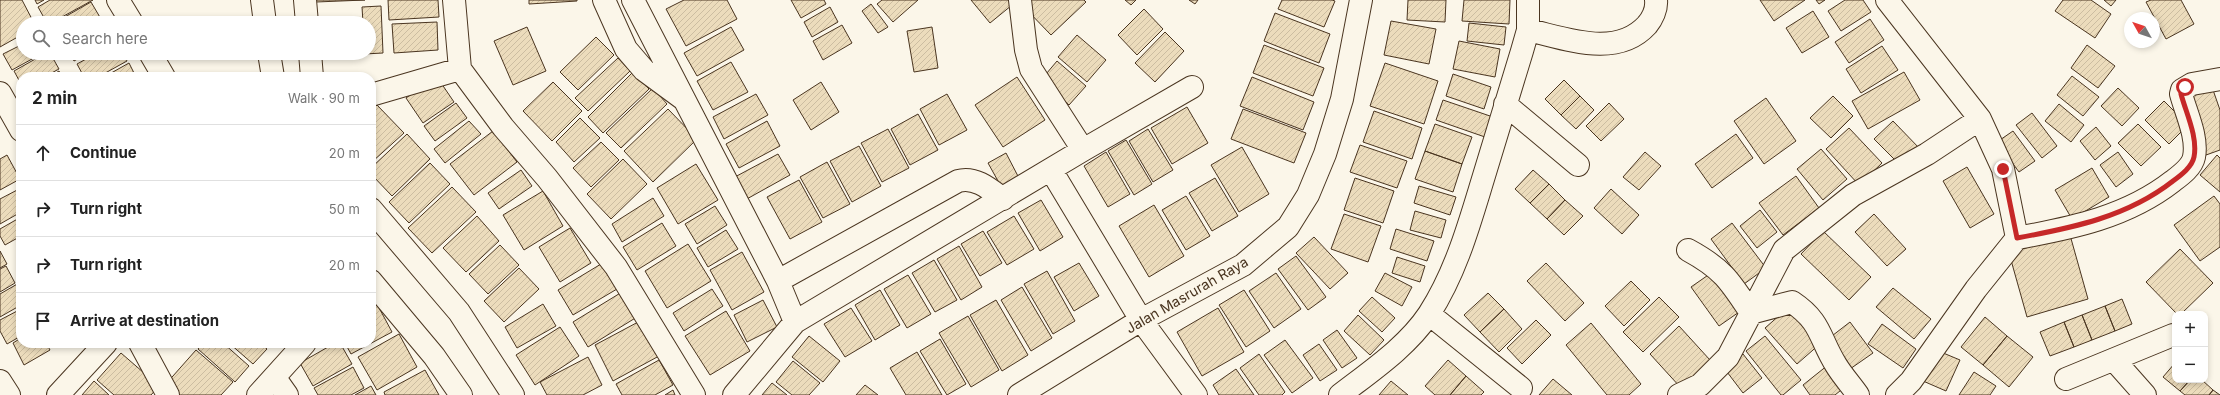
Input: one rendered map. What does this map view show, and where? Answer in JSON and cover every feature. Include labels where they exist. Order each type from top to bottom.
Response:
[{"type":"street","points":[[118,0],[128,16]]},
{"type":"street","points":[[262,0],[264,16]]},
{"type":"street","points":[[305,0],[306,16]]},
{"type":"street","points":[[454,0],[460,69],[503,127],[547,178],[616,267],[694,395]]},
{"type":"street","points":[[604,0],[626,49],[644,70],[687,102]]},
{"type":"street","points":[[633,0],[687,102],[778,281],[795,322]]},
{"type":"street","points":[[1020,0],[1026,50],[1031,69],[1083,150]]},
{"type":"street","name":"Jalan Masrurah Raya","points":[[1019,395],[1141,320],[1243,265],[1288,227],[1308,195],[1326,154],[1342,99],[1360,0]]},
{"type":"street","points":[[1340,395],[1381,364],[1407,339],[1429,314],[1448,279],[1463,246],[1528,30],[1528,0]]},
{"type":"street","points":[[1528,30],[1593,44],[1610,44],[1629,38],[1642,30],[1654,14],[1656,0]]},
{"type":"street","points":[[1887,0],[1980,119],[2003,169],[2017,238]]},
{"type":"street","points":[[154,60],[161,72]]},
{"type":"street","points":[[270,60],[272,72]]},
{"type":"street","points":[[311,60],[312,72]]},
{"type":"street","points":[[376,94],[460,69]]},
{"type":"street","points":[[1897,395],[1911,381],[1976,289],[2017,238],[2072,228],[2122,212],[2159,192],[2190,166],[2194,156],[2193,137],[2181,94],[2182,90],[2192,84],[2220,79]]},
{"type":"street","points":[[734,395],[795,322],[1083,150],[1192,87]]},
{"type":"street","points":[[0,93],[16,121]]},
{"type":"street","points":[[1505,104],[1578,165]]},
{"type":"street","points":[[1679,395],[1700,385],[1728,357],[1784,250],[1853,195],[1927,154],[1980,119]]},
{"type":"street","points":[[1051,170],[1141,320],[1196,395]]},
{"type":"street","points":[[778,281],[958,182],[972,181],[989,188],[1003,199]]},
{"type":"street","points":[[376,215],[459,312],[513,395]]},
{"type":"street","points":[[1688,250],[1712,263],[1726,276],[1751,313]]},
{"type":"street","points":[[376,287],[434,356],[461,395]]},
{"type":"street","points":[[1751,313],[1792,302],[1806,311],[1818,326],[1835,364],[1858,395]]},
{"type":"street","points":[[1429,314],[1521,388]]},
{"type":"street","points":[[2066,379],[2172,335]]},
{"type":"street","points":[[58,395],[101,348]]},
{"type":"street","points":[[143,348],[168,395]]},
{"type":"street","points":[[258,395],[281,386],[302,348]]},
{"type":"street","points":[[2114,360],[2145,395]]},
{"type":"street","points":[[0,381],[9,395]]},
{"type":"building","points":[[0,0],[22,0],[30,16],[16,16],[16,38],[0,47]]},
{"type":"building","points":[[35,0],[44,0],[37,4]]},
{"type":"building","points":[[50,0],[93,0],[64,16],[43,16],[38,7]]},
{"type":"building","points":[[316,0],[365,0],[316,2]]},
{"type":"building","points":[[388,0],[438,0],[439,17],[389,20]]},
{"type":"building","points":[[529,0],[577,0],[577,1],[529,4]]},
{"type":"building","points":[[684,0],[727,0],[737,19],[686,46],[666,9]]},
{"type":"building","points":[[791,0],[824,0],[826,4],[801,18]]},
{"type":"building","points":[[882,0],[918,0],[893,22],[877,4]]},
{"type":"building","points":[[971,0],[1017,0],[1017,1],[990,23]]},
{"type":"building","points":[[1032,0],[1084,0],[1086,2],[1051,35],[1024,7]]},
{"type":"building","points":[[1125,0],[1136,0],[1131,5]]},
{"type":"building","points":[[1189,0],[1198,0],[1195,4]]},
{"type":"building","points":[[1282,0],[1335,1],[1324,27],[1278,9]]},
{"type":"building","points":[[1408,0],[1446,0],[1445,22],[1407,20]]},
{"type":"building","points":[[1464,0],[1510,0],[1509,24],[1462,21]]},
{"type":"building","points":[[1760,0],[1805,0],[1774,21]]},
{"type":"building","points":[[1816,0],[1825,0],[1819,4]]},
{"type":"building","points":[[1845,0],[1863,0],[1871,12],[1841,31],[1828,11]]},
{"type":"building","points":[[2063,0],[2091,0],[2111,14],[2095,38],[2055,11]]},
{"type":"building","points":[[2104,0],[2116,0],[2111,6]]},
{"type":"building","points":[[2151,0],[2181,0],[2194,24],[2166,39],[2160,28],[2160,12],[2151,12],[2146,2]]},
{"type":"building","points":[[91,2],[99,16],[66,16]]},
{"type":"building","points":[[871,4],[888,27],[878,33],[862,11]]},
{"type":"building","points":[[381,6],[383,53],[376,53],[376,16],[363,16],[362,7]]},
{"type":"building","points":[[830,7],[838,22],[812,37],[804,22]]},
{"type":"building","points":[[1144,9],[1163,29],[1137,55],[1118,35]]},
{"type":"building","points":[[1813,11],[1829,37],[1802,53],[1786,28]]},
{"type":"building","points":[[1275,13],[1330,34],[1319,63],[1264,41]]},
{"type":"building","points":[[1870,19],[1884,40],[1849,63],[1835,42]]},
{"type":"building","points":[[1391,21],[1436,29],[1429,64],[1384,55]]},
{"type":"building","points":[[437,22],[438,50],[394,53],[392,24]]},
{"type":"building","points":[[1469,23],[1506,27],[1504,45],[1467,41]]},
{"type":"building","points":[[842,25],[852,43],[823,60],[813,41]]},
{"type":"building","points":[[527,27],[546,71],[513,85],[494,41]]},
{"type":"building","points":[[731,27],[744,50],[697,76],[684,53]]},
{"type":"building","points":[[932,27],[938,68],[914,72],[907,31]]},
{"type":"building","points":[[1165,32],[1184,51],[1155,82],[1135,63]]},
{"type":"building","points":[[1077,35],[1106,60],[1087,82],[1058,57]]},
{"type":"building","points":[[596,37],[614,55],[578,90],[560,72]]},
{"type":"building","points":[[1459,41],[1500,49],[1495,77],[1453,69]]},
{"type":"building","points":[[1264,45],[1324,68],[1313,96],[1253,73]]},
{"type":"building","points":[[2087,45],[2115,66],[2098,88],[2071,68]]},
{"type":"building","points":[[1882,46],[1898,70],[1861,93],[1846,69]]},
{"type":"building","points":[[16,48],[16,60],[30,60],[12,70],[3,54]]},
{"type":"building","points":[[618,58],[630,71],[588,111],[575,98]]},
{"type":"building","points":[[34,60],[54,60],[59,69],[53,72],[16,72],[16,75],[14,71]]},
{"type":"building","points":[[84,60],[127,61],[107,72],[81,72],[77,64]]},
{"type":"building","points":[[1057,61],[1086,86],[1069,105],[1041,80]]},
{"type":"building","points":[[731,62],[748,92],[713,110],[697,81]]},
{"type":"building","points":[[129,63],[134,72],[113,72]]},
{"type":"building","points":[[1385,63],[1438,81],[1424,124],[1370,106]]},
{"type":"building","points":[[633,72],[649,89],[603,133],[588,117]]},
{"type":"building","points":[[1904,72],[1920,100],[1868,129],[1852,101]]},
{"type":"building","points":[[1453,74],[1491,87],[1484,109],[1446,96]]},
{"type":"building","points":[[2072,76],[2099,97],[2083,116],[2057,95]]},
{"type":"building","points":[[437,77],[454,102],[423,123],[406,98]]},
{"type":"building","points":[[1017,77],[1045,120],[1003,147],[975,105]]},
{"type":"building","points":[[1252,77],[1314,102],[1303,130],[1240,106]]},
{"type":"building","points":[[1564,80],[1580,96],[1561,115],[1545,99]]},
{"type":"building","points":[[553,82],[582,111],[552,141],[523,111]]},
{"type":"building","points":[[821,82],[839,112],[811,130],[793,100]]},
{"type":"building","points":[[2212,87],[2220,110],[2220,150],[2206,155],[2186,96]]},
{"type":"building","points":[[653,88],[667,104],[621,148],[606,133]]},
{"type":"building","points":[[2118,88],[2139,108],[2122,126],[2101,106]]},
{"type":"building","points":[[756,94],[768,115],[724,139],[713,117]]},
{"type":"building","points":[[947,94],[967,130],[939,145],[920,109]]},
{"type":"building","points":[[1580,96],[1594,110],[1576,129],[1561,115]]},
{"type":"building","points":[[1833,96],[1853,116],[1831,138],[1810,118]]},
{"type":"building","points":[[1766,98],[1796,141],[1764,164],[1734,121]]},
{"type":"building","points":[[1443,100],[1493,117],[1485,137],[1436,120]]},
{"type":"building","points":[[2164,101],[2188,125],[2169,144],[2145,120]]},
{"type":"building","points":[[456,103],[467,118],[435,141],[424,126]]},
{"type":"building","points":[[1609,103],[1624,119],[1601,141],[1586,126]]},
{"type":"building","points":[[2059,104],[2084,125],[2071,142],[2045,121]]},
{"type":"building","points":[[377,105],[404,133],[376,158]]},
{"type":"building","points":[[1187,107],[1208,143],[1172,164],[1151,128]]},
{"type":"building","points":[[668,109],[697,139],[653,182],[624,151]]},
{"type":"building","points":[[1243,109],[1306,133],[1294,163],[1231,139]]},
{"type":"building","points":[[1374,111],[1422,128],[1412,159],[1363,142]]},
{"type":"building","points":[[2032,113],[2057,146],[2042,158],[2016,125]]},
{"type":"building","points":[[918,114],[938,150],[910,165],[891,129]]},
{"type":"building","points":[[580,118],[600,138],[574,162],[556,142]]},
{"type":"building","points":[[469,121],[481,134],[445,163],[434,149]]},
{"type":"building","points":[[767,121],[780,146],[739,168],[726,144]]},
{"type":"building","points":[[1893,121],[1921,150],[1902,167],[1874,139]]},
{"type":"building","points":[[1435,124],[1472,137],[1462,164],[1425,151]]},
{"type":"building","points":[[2138,124],[2161,147],[2141,166],[2118,143]]},
{"type":"building","points":[[2096,127],[2111,146],[2095,160],[2080,141]]},
{"type":"building","points":[[1849,128],[1882,163],[1859,185],[1826,149]]},
{"type":"building","points":[[888,129],[909,168],[882,182],[861,143]]},
{"type":"building","points":[[1148,129],[1173,170],[1153,182],[1129,141]]},
{"type":"building","points":[[493,131],[517,162],[474,195],[450,164]]},
{"type":"building","points":[[2013,131],[2035,161],[2019,172],[1997,142]]},
{"type":"building","points":[[407,134],[430,159],[392,196],[376,179],[376,163]]},
{"type":"building","points":[[1736,134],[1753,158],[1712,188],[1695,164]]},
{"type":"building","points":[[1126,140],[1152,184],[1134,195],[1108,151]]},
{"type":"building","points":[[601,142],[619,160],[591,187],[573,168]]},
{"type":"building","points":[[1360,145],[1407,161],[1397,188],[1350,172]]},
{"type":"building","points":[[859,146],[881,186],[852,202],[830,161]]},
{"type":"building","points":[[1242,147],[1269,194],[1239,212],[1211,165]]},
{"type":"building","points":[[1821,149],[1847,179],[1823,200],[1797,169]]},
{"type":"building","points":[[1425,151],[1462,164],[1453,192],[1415,179]]},
{"type":"building","points":[[1106,152],[1130,194],[1108,207],[1084,166]]},
{"type":"building","points":[[1645,152],[1661,166],[1639,190],[1623,177]]},
{"type":"building","points":[[2118,152],[2133,174],[2116,187],[2100,165]]},
{"type":"building","points":[[1006,153],[1020,180],[1003,190],[988,163]]},
{"type":"building","points":[[778,154],[790,175],[745,200],[733,178]]},
{"type":"building","points":[[7,155],[16,172],[16,181],[0,190],[0,159]]},
{"type":"building","points":[[2217,155],[2220,158],[2220,192],[2200,175]]},
{"type":"building","points":[[623,159],[647,184],[611,219],[587,194]]},
{"type":"building","points":[[827,162],[850,204],[823,218],[800,177]]},
{"type":"building","points":[[430,163],[450,184],[409,223],[389,202]]},
{"type":"building","points":[[696,164],[718,200],[678,224],[657,188]]},
{"type":"building","points":[[1967,167],[1994,214],[1970,228],[1943,181]]},
{"type":"building","points":[[2092,168],[2109,197],[2072,219],[2055,190]]},
{"type":"building","points":[[521,170],[532,186],[499,209],[488,193]]},
{"type":"building","points":[[1533,170],[1549,184],[1530,203],[1515,189]]},
{"type":"building","points":[[1796,176],[1819,208],[1783,235],[1759,203]]},
{"type":"building","points":[[1215,178],[1238,216],[1212,231],[1189,193]]},
{"type":"building","points":[[1355,178],[1394,191],[1383,223],[1344,210]]},
{"type":"building","points":[[799,180],[822,222],[790,239],[767,197]]},
{"type":"building","points":[[1549,184],[1565,200],[1547,219],[1530,203]]},
{"type":"building","points":[[1419,186],[1456,197],[1450,215],[1414,203]]},
{"type":"building","points":[[452,187],[476,212],[432,253],[408,228]]},
{"type":"building","points":[[1611,189],[1639,215],[1622,234],[1594,208]]},
{"type":"building","points":[[16,191],[16,215],[0,224],[0,199]]},
{"type":"building","points":[[543,191],[563,226],[524,250],[503,215]]},
{"type":"building","points":[[1186,196],[1210,236],[1186,250],[1162,210]]},
{"type":"building","points":[[2214,196],[2220,204],[2220,247],[2200,261],[2174,225]]},
{"type":"building","points":[[653,198],[664,216],[622,242],[612,224]]},
{"type":"building","points":[[1041,200],[1063,237],[1040,251],[1018,213]]},
{"type":"building","points":[[1565,200],[1583,216],[1564,235],[1547,219]]},
{"type":"building","points":[[1154,205],[1184,256],[1149,277],[1119,226]]},
{"type":"building","points":[[715,206],[727,225],[697,244],[685,224]]},
{"type":"building","points":[[1760,210],[1777,232],[1757,248],[1740,226]]},
{"type":"building","points":[[1415,211],[1446,220],[1441,238],[1410,230]]},
{"type":"building","points":[[1344,214],[1381,226],[1368,262],[1331,249]]},
{"type":"building","points":[[1874,214],[1906,249],[1887,266],[1855,232]]},
{"type":"building","points":[[477,216],[499,241],[466,272],[443,248]]},
{"type":"building","points":[[1014,216],[1034,249],[1007,265],[987,232]]},
{"type":"building","points":[[16,220],[16,239],[5,245],[0,236],[0,229]]},
{"type":"building","points":[[662,223],[676,246],[637,270],[623,247]]},
{"type":"building","points":[[1732,223],[1766,268],[1744,284],[1711,239]]},
{"type":"building","points":[[570,228],[591,263],[560,282],[539,247]]},
{"type":"building","points":[[1396,229],[1434,241],[1427,261],[1390,249]]},
{"type":"building","points":[[726,230],[738,249],[708,267],[697,248]]},
{"type":"building","points":[[983,231],[1002,263],[980,276],[961,244]]},
{"type":"building","points":[[1823,231],[1871,277],[1849,300],[1801,254]]},
{"type":"building","points":[[2070,235],[2088,299],[2027,317],[2009,253]]},
{"type":"building","points":[[1314,237],[1348,273],[1330,289],[1296,253]]},
{"type":"building","points":[[688,244],[711,281],[667,308],[645,271]]},
{"type":"building","points":[[500,245],[519,265],[488,294],[469,274]]},
{"type":"building","points":[[959,246],[982,287],[961,300],[937,259]]},
{"type":"building","points":[[2180,249],[2213,283],[2184,311],[2174,311],[2146,282]]},
{"type":"building","points":[[0,251],[7,264],[0,268]]},
{"type":"building","points":[[742,252],[764,292],[732,310],[710,270]]},
{"type":"building","points":[[1296,256],[1326,297],[1308,310],[1278,269]]},
{"type":"building","points":[[1397,257],[1425,266],[1420,282],[1392,273]]},
{"type":"building","points":[[934,260],[957,300],[935,312],[912,273]]},
{"type":"building","points":[[1079,263],[1099,296],[1074,311],[1054,277]]},
{"type":"building","points":[[1546,263],[1584,303],[1565,321],[1527,281]]},
{"type":"building","points":[[601,264],[617,289],[573,315],[558,290]]},
{"type":"building","points":[[6,266],[15,283],[0,292],[0,269]]},
{"type":"building","points":[[519,268],[539,289],[504,322],[484,301]]},
{"type":"building","points":[[1047,271],[1075,321],[1053,334],[1024,284]]},
{"type":"building","points":[[1714,271],[1742,310],[1719,326],[1691,287]]},
{"type":"building","points":[[1276,273],[1301,309],[1274,328],[1249,291]]},
{"type":"building","points":[[1385,273],[1412,287],[1402,306],[1375,291]]},
{"type":"building","points":[[908,275],[931,314],[907,328],[884,289]]},
{"type":"building","points":[[1631,281],[1650,300],[1624,326],[1605,306]]},
{"type":"building","points":[[16,285],[16,308],[0,317],[0,294]]},
{"type":"building","points":[[1022,287],[1052,338],[1031,351],[1001,300]]},
{"type":"building","points":[[1893,288],[1931,319],[1914,339],[1876,307]]},
{"type":"building","points":[[712,289],[723,306],[684,331],[673,313]]},
{"type":"building","points":[[880,290],[900,325],[875,340],[855,305]]},
{"type":"building","points":[[1244,290],[1270,331],[1246,347],[1219,305]]},
{"type":"building","points":[[622,292],[637,317],[588,347],[573,322]]},
{"type":"building","points":[[1488,293],[1504,309],[1480,332],[1464,315]]},
{"type":"building","points":[[1372,297],[1395,318],[1382,332],[1359,311]]},
{"type":"building","points":[[1659,297],[1679,317],[1643,352],[1623,332]]},
{"type":"building","points":[[2122,299],[2132,324],[2115,331],[2105,306]]},
{"type":"building","points":[[763,300],[777,327],[747,342],[734,315]]},
{"type":"building","points":[[996,300],[1028,355],[1002,371],[970,315]]},
{"type":"building","points":[[377,304],[392,332],[376,341]]},
{"type":"building","points":[[543,304],[556,326],[517,348],[505,327]]},
{"type":"building","points":[[2105,306],[2115,331],[2092,340],[2082,315]]},
{"type":"building","points":[[1789,307],[1821,343],[1797,364],[1765,328]]},
{"type":"building","points":[[851,308],[872,341],[845,357],[824,324]]},
{"type":"building","points":[[1218,308],[1244,352],[1202,376],[1177,332]]},
{"type":"building","points":[[1504,309],[1522,329],[1499,352],[1480,332]]},
{"type":"building","points":[[726,311],[750,351],[710,375],[685,336]]},
{"type":"building","points":[[16,312],[16,339],[7,344],[0,331],[0,320]]},
{"type":"building","points":[[1358,315],[1384,340],[1370,355],[1344,331]]},
{"type":"building","points":[[2082,315],[2092,340],[2074,347],[2064,322]]},
{"type":"building","points":[[968,316],[999,370],[971,387],[939,333]]},
{"type":"building","points":[[1985,317],[2007,336],[1983,365],[1961,347]]},
{"type":"building","points":[[1536,320],[1551,335],[1522,364],[1507,348]]},
{"type":"building","points":[[640,321],[659,356],[613,381],[595,345]]},
{"type":"building","points":[[1850,322],[1873,353],[1850,369],[1828,339]]},
{"type":"building","points":[[2064,322],[2074,347],[2050,356],[2040,332]]},
{"type":"building","points":[[1591,323],[1641,384],[1629,395],[1607,395],[1566,345]]},
{"type":"building","points":[[1882,324],[1916,349],[1903,368],[1868,344]]},
{"type":"building","points":[[1679,326],[1710,360],[1681,388],[1650,354]]},
{"type":"building","points":[[560,327],[579,356],[535,385],[516,355]]},
{"type":"building","points":[[1337,330],[1357,358],[1342,368],[1323,340]]},
{"type":"building","points":[[399,334],[417,367],[377,390],[358,357]]},
{"type":"building","points":[[809,336],[840,361],[823,382],[792,357]]},
{"type":"building","points":[[1765,336],[1801,380],[1783,395],[1781,395],[1746,351]]},
{"type":"building","points":[[2007,336],[2033,357],[2009,387],[1983,365]]},
{"type":"building","points":[[940,339],[966,384],[947,395],[920,351]]},
{"type":"building","points":[[1285,340],[1313,378],[1292,393],[1264,355]]},
{"type":"building","points":[[16,341],[16,348],[49,348],[50,350],[24,365],[13,343]]},
{"type":"building","points":[[1319,344],[1337,370],[1320,381],[1303,355]]},
{"type":"building","points":[[229,348],[249,366],[235,382],[198,349]]},
{"type":"building","points":[[235,348],[267,349],[253,364]]},
{"type":"building","points":[[326,348],[343,348],[352,364],[313,386],[300,363]]},
{"type":"building","points":[[348,348],[362,348],[351,354]]},
{"type":"building","points":[[196,350],[233,382],[221,395],[176,395],[165,385]]},
{"type":"building","points":[[1936,350],[1960,360],[1946,391],[1923,381]]},
{"type":"building","points":[[917,352],[942,395],[906,395],[890,368]]},
{"type":"building","points":[[121,353],[159,386],[151,395],[114,395],[97,380]]},
{"type":"building","points":[[1259,354],[1285,392],[1282,395],[1259,395],[1240,368]]},
{"type":"building","points":[[1743,354],[1762,378],[1743,393],[1724,368]]},
{"type":"building","points":[[588,357],[602,385],[583,395],[547,395],[540,382]]},
{"type":"building","points":[[659,360],[673,385],[655,395],[622,395],[616,384]]},
{"type":"building","points":[[1448,360],[1466,376],[1450,395],[1435,395],[1425,386]]},
{"type":"building","points":[[793,361],[820,383],[809,395],[792,395],[776,382]]},
{"type":"building","points":[[1828,365],[1846,386],[1835,395],[1810,395],[1803,385]]},
{"type":"building","points":[[2172,366],[2172,383],[2187,383],[2180,391],[2163,377]]},
{"type":"building","points":[[353,367],[364,388],[351,395],[318,395],[314,388]]},
{"type":"building","points":[[1236,369],[1254,395],[1219,395],[1213,385]]},
{"type":"building","points":[[425,370],[439,395],[385,395],[384,392]]},
{"type":"building","points":[[1974,372],[1996,386],[1990,395],[1959,395]]},
{"type":"building","points":[[1466,376],[1484,392],[1481,395],[1450,395]]},
{"type":"building","points":[[1553,379],[1572,395],[1539,395]]},
{"type":"building","points":[[94,381],[109,395],[82,395]]},
{"type":"building","points":[[1391,381],[1408,395],[1379,395]]},
{"type":"building","points":[[772,383],[787,395],[762,395]]},
{"type":"building","points":[[2187,383],[2205,383],[2213,390],[2209,395],[2185,395],[2180,391]]},
{"type":"building","points":[[865,385],[878,395],[856,395]]},
{"type":"building","points":[[371,386],[376,395],[355,395]]},
{"type":"building","points":[[673,390],[675,395],[665,395]]},
{"type":"building","points":[[2213,390],[2220,395],[2209,395]]},
{"type":"route","points":[[2003,169],[2017,238],[2072,228],[2122,212],[2159,192],[2190,166],[2194,156],[2193,137],[2181,94],[2185,87]]}]
